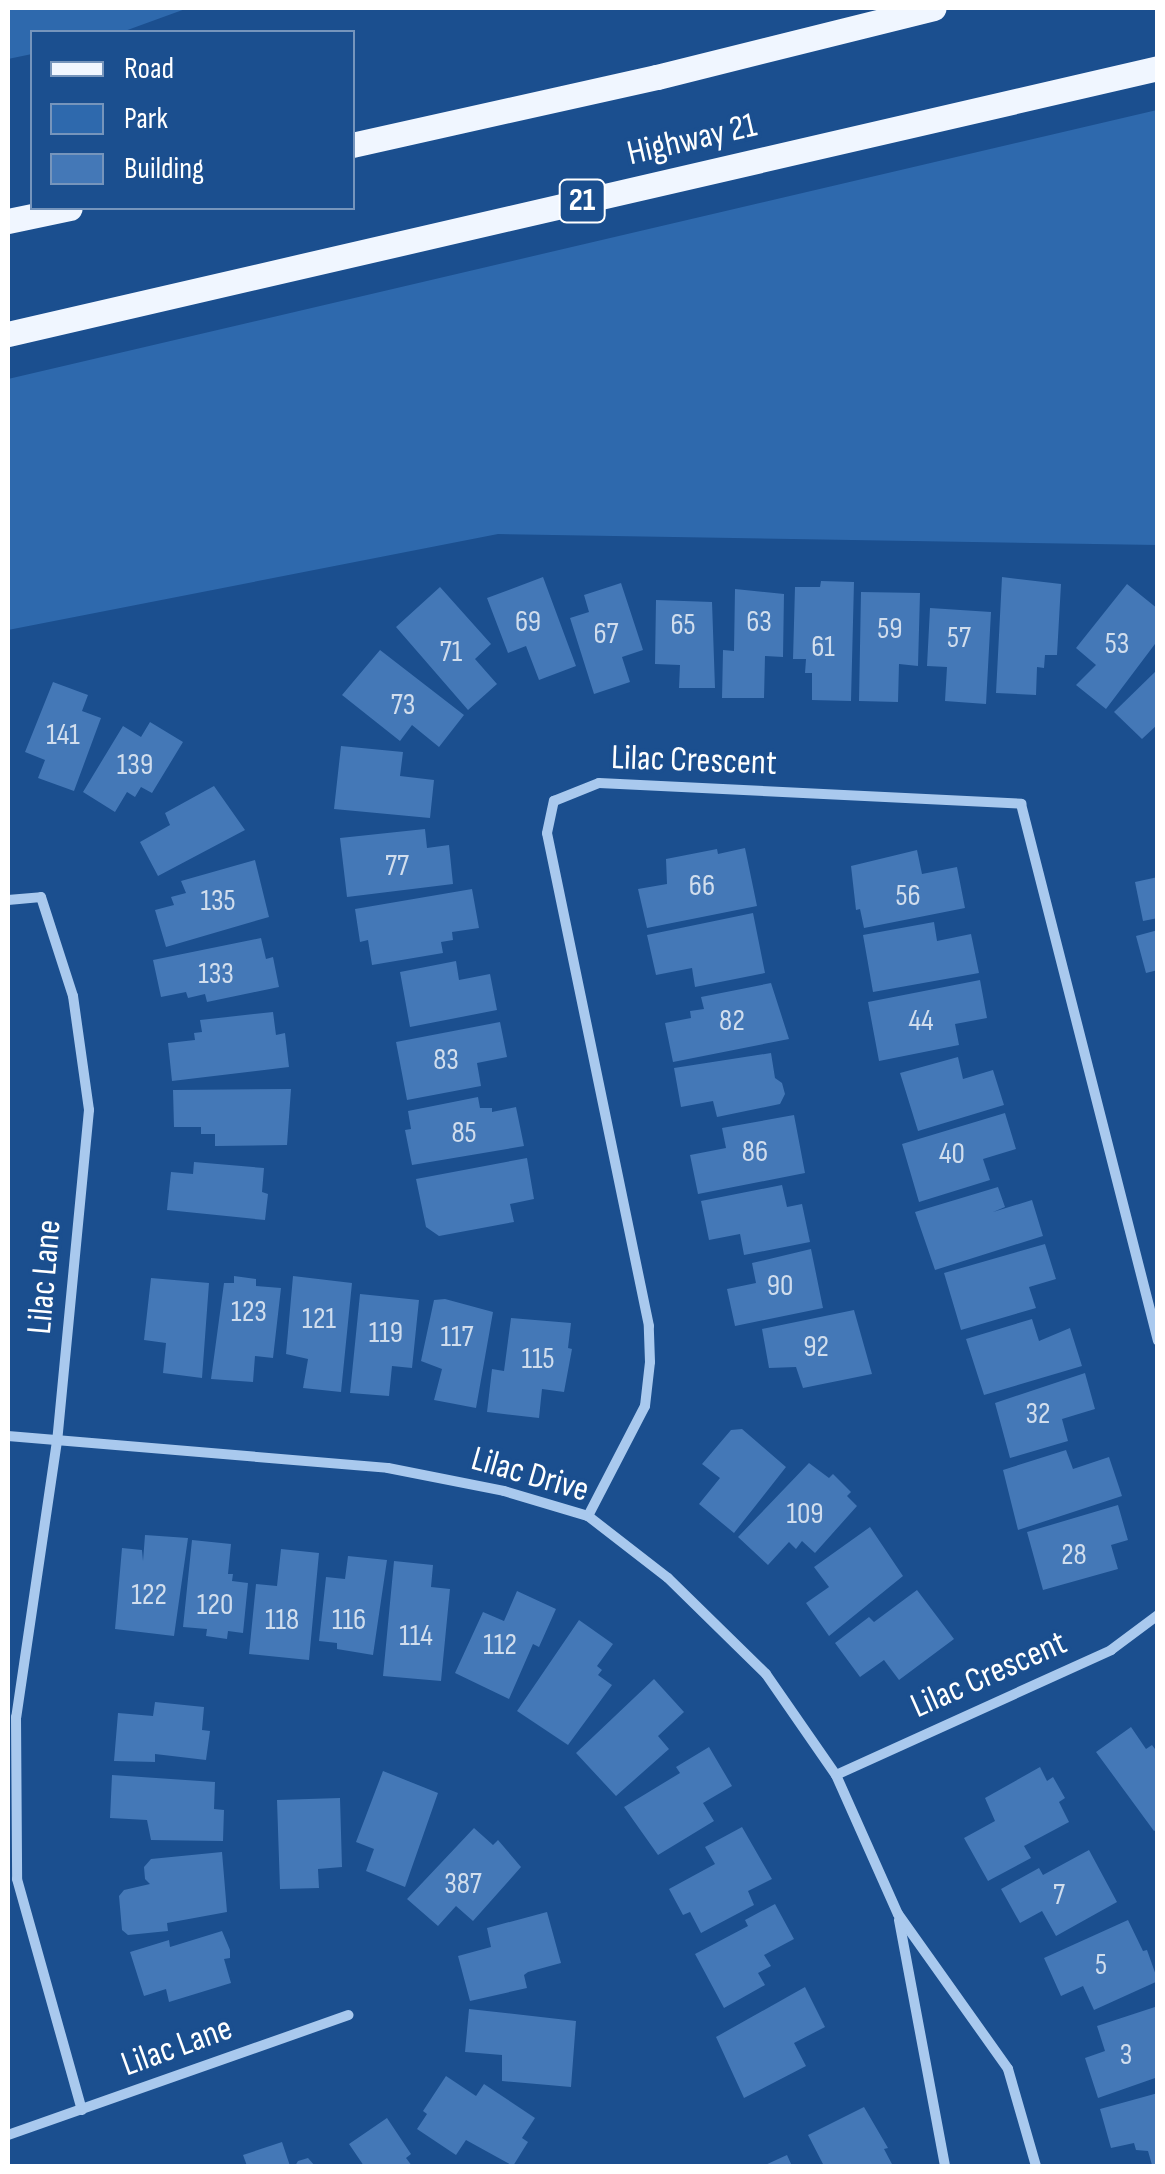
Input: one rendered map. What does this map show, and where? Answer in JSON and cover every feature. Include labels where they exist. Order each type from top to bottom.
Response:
[{"type":"main road","name":"Highway 21","points":[[355,144],[657,77],[934,8]]},
{"type":"main road","name":"Highway 21","points":[[8,334],[1158,68]]},
{"type":"main road","points":[[8,222],[61,210]]},
{"type":"street","name":"Lilac Crescent","points":[[588,1516],[644,1406],[650,1362],[649,1326],[546,833],[554,801],[599,783],[1021,804],[1158,1341]]},
{"type":"street","name":"Lilac Lane","points":[[8,900],[42,897],[73,996],[88,1110],[58,1441],[16,1717],[17,1879],[82,2110]]},
{"type":"street","name":"Lilac Drive","points":[[8,1436],[388,1468],[504,1491],[588,1516],[668,1578],[766,1674],[836,1775],[898,1914],[1008,2069],[1036,2166]]},
{"type":"street","name":"Lilac Crescent","points":[[836,1775],[1111,1650],[1158,1615]]},
{"type":"street","name":"Lilac Drive","points":[[898,1914],[946,2166]]},
{"type":"street","name":"Lilac Lane","points":[[8,2135],[348,2014]]},
{"type":"green space","points":[[8,8],[188,8],[128,30],[30,30],[30,54],[8,59]]},
{"type":"green space","points":[[1157,110],[1157,545],[498,534],[8,630],[8,379]]},
{"type":"building","points":[[543,577],[576,666],[539,680],[526,646],[508,653],[487,598]]},
{"type":"building","points":[[1002,577],[1061,584],[1057,655],[1045,655],[1044,668],[1037,667],[1036,695],[996,693]]},
{"type":"building","points":[[821,581],[854,582],[851,701],[812,700],[812,673],[805,673],[806,659],[793,659],[795,587],[820,587]]},
{"type":"building","points":[[621,583],[643,650],[622,657],[630,682],[594,694],[570,618],[589,612],[584,595]]},
{"type":"building","points":[[1127,584],[1158,609],[1158,640],[1106,709],[1076,685],[1096,665],[1076,648]]},
{"type":"building","points":[[440,587],[491,644],[475,659],[497,684],[468,710],[396,627]]},
{"type":"building","points":[[735,589],[784,594],[783,657],[765,656],[764,698],[722,698],[723,650],[734,651]]},
{"type":"building","points":[[861,592],[920,593],[918,666],[899,664],[898,702],[859,701]]},
{"type":"building","points":[[656,600],[712,602],[715,688],[679,688],[680,665],[655,664]]},
{"type":"building","points":[[930,608],[991,612],[986,704],[945,701],[947,667],[927,666]]},
{"type":"building","points":[[380,650],[464,715],[439,747],[412,725],[400,741],[342,695]]},
{"type":"building","points":[[1158,669],[1158,724],[1142,739],[1114,712]]},
{"type":"building","points":[[53,682],[88,695],[82,711],[101,718],[74,791],[38,778],[45,760],[25,752]]},
{"type":"building","points":[[150,722],[183,742],[152,793],[141,787],[135,797],[127,792],[115,812],[83,792],[123,726],[141,737]]},
{"type":"building","points":[[341,746],[403,752],[400,776],[434,780],[430,818],[334,809]]},
{"type":"building","points":[[214,786],[245,830],[158,876],[140,842],[170,825],[165,813]]},
{"type":"building","points":[[425,829],[427,848],[449,845],[453,884],[347,897],[340,838]]},
{"type":"building","points":[[745,848],[757,906],[647,928],[638,889],[667,884],[666,859]]},
{"type":"building","points":[[917,850],[922,874],[957,867],[965,908],[864,928],[860,909],[856,910],[851,866]]},
{"type":"building","points":[[255,860],[269,917],[166,947],[155,910],[174,905],[171,897],[186,893],[181,881]]},
{"type":"building","points":[[1158,877],[1158,918],[1143,921],[1135,882]]},
{"type":"building","points":[[472,889],[479,928],[452,932],[453,940],[441,942],[443,953],[372,965],[368,940],[360,942],[355,909]]},
{"type":"building","points":[[753,913],[765,973],[695,987],[692,968],[656,975],[647,935]]},
{"type":"building","points":[[934,922],[937,941],[971,934],[979,973],[873,992],[863,935]]},
{"type":"building","points":[[1158,930],[1158,970],[1146,973],[1136,936]]},
{"type":"building","points":[[261,938],[266,959],[273,957],[279,987],[207,1002],[205,994],[188,998],[186,992],[161,997],[153,960]]},
{"type":"building","points":[[456,961],[459,980],[490,974],[497,1010],[410,1027],[400,972]]},
{"type":"building","points":[[980,980],[987,1018],[955,1024],[959,1045],[879,1061],[868,1002]]},
{"type":"building","points":[[771,983],[789,1039],[673,1062],[665,1023],[691,1018],[690,1011],[704,1009],[701,997]]},
{"type":"building","points":[[273,1012],[276,1035],[285,1033],[289,1067],[172,1081],[168,1043],[195,1040],[194,1033],[202,1032],[200,1020]]},
{"type":"building","points":[[500,1022],[507,1057],[477,1063],[481,1086],[407,1100],[396,1042]]},
{"type":"building","points":[[771,1053],[775,1078],[782,1083],[785,1094],[780,1104],[717,1117],[713,1101],[681,1107],[674,1068]]},
{"type":"building","points":[[958,1057],[963,1079],[993,1070],[1004,1105],[918,1131],[900,1073]]},
{"type":"building","points":[[291,1089],[287,1145],[215,1146],[215,1134],[201,1134],[201,1127],[174,1127],[173,1090]]},
{"type":"building","points":[[478,1097],[480,1108],[492,1108],[492,1112],[516,1107],[524,1146],[412,1165],[405,1130],[411,1129],[408,1111]]},
{"type":"building","points":[[1005,1113],[1016,1149],[983,1159],[990,1180],[919,1202],[902,1144]]},
{"type":"building","points":[[794,1115],[805,1173],[698,1194],[690,1155],[726,1148],[722,1128]]},
{"type":"building","points":[[527,1158],[534,1199],[510,1204],[514,1222],[439,1236],[426,1227],[416,1179]]},
{"type":"building","points":[[194,1162],[264,1168],[262,1192],[268,1194],[265,1220],[167,1210],[171,1172],[193,1174]]},
{"type":"building","points":[[782,1185],[787,1207],[802,1204],[810,1242],[744,1255],[740,1234],[709,1240],[701,1201]]},
{"type":"building","points":[[998,1187],[1005,1207],[993,1212],[1032,1200],[1043,1236],[935,1270],[915,1212]]},
{"type":"building","points":[[1045,1244],[1056,1279],[1029,1287],[1036,1308],[961,1330],[944,1273]]},
{"type":"building","points":[[811,1249],[823,1308],[735,1326],[727,1289],[756,1283],[752,1263]]},
{"type":"building","points":[[234,1276],[256,1279],[256,1286],[281,1288],[273,1358],[255,1356],[253,1382],[211,1379],[224,1283],[234,1283]]},
{"type":"building","points":[[293,1276],[352,1283],[341,1392],[303,1388],[308,1359],[286,1354]]},
{"type":"building","points":[[151,1278],[209,1283],[202,1378],[163,1373],[166,1343],[144,1340]]},
{"type":"building","points":[[360,1294],[419,1300],[412,1368],[392,1366],[389,1396],[350,1393]]},
{"type":"building","points":[[445,1299],[493,1312],[476,1408],[434,1400],[442,1369],[421,1361],[434,1300]]},
{"type":"building","points":[[854,1310],[872,1374],[803,1388],[796,1367],[769,1368],[762,1329]]},
{"type":"building","points":[[511,1318],[571,1323],[568,1348],[572,1349],[564,1392],[542,1389],[539,1418],[487,1412],[492,1369],[504,1371]]},
{"type":"building","points":[[1032,1319],[1039,1341],[1070,1328],[1082,1366],[984,1395],[966,1339]]},
{"type":"building","points":[[1085,1373],[1095,1409],[1062,1419],[1068,1441],[1010,1458],[995,1403]]},
{"type":"building","points":[[742,1429],[786,1467],[734,1533],[699,1504],[720,1478],[702,1464],[731,1430]]},
{"type":"building","points":[[1066,1450],[1073,1469],[1109,1457],[1122,1496],[1018,1530],[1003,1470]]},
{"type":"building","points":[[809,1463],[829,1478],[833,1474],[851,1492],[847,1496],[857,1506],[815,1553],[802,1541],[796,1549],[789,1542],[768,1565],[738,1537]]},
{"type":"building","points":[[1118,1505],[1128,1540],[1111,1545],[1118,1569],[1043,1590],[1027,1532]]},
{"type":"building","points":[[870,1527],[903,1576],[829,1636],[806,1603],[829,1587],[814,1567]]},
{"type":"building","points":[[145,1535],[188,1538],[174,1636],[115,1629],[122,1548],[142,1550],[143,1561]]},
{"type":"building","points":[[192,1540],[231,1544],[228,1574],[233,1574],[232,1581],[248,1583],[243,1633],[228,1631],[227,1639],[206,1636],[207,1629],[183,1627]]},
{"type":"building","points":[[281,1549],[319,1553],[309,1660],[249,1654],[256,1584],[277,1586]]},
{"type":"building","points":[[348,1556],[387,1560],[373,1655],[337,1649],[337,1643],[319,1641],[326,1577],[345,1579]]},
{"type":"building","points":[[394,1561],[433,1565],[431,1587],[450,1589],[441,1681],[383,1676]]},
{"type":"building","points":[[917,1590],[954,1639],[899,1680],[884,1660],[860,1677],[835,1643],[869,1617],[874,1622]]},
{"type":"building","points":[[517,1591],[556,1609],[539,1647],[533,1644],[509,1699],[455,1673],[483,1612],[504,1621]]},
{"type":"building","points":[[579,1620],[613,1644],[597,1666],[602,1670],[598,1675],[612,1685],[568,1745],[517,1711]]},
{"type":"building","points":[[654,1679],[684,1712],[658,1736],[669,1749],[616,1796],[576,1753]]},
{"type":"building","points":[[155,1702],[204,1707],[202,1730],[210,1731],[206,1760],[155,1754],[155,1762],[114,1761],[118,1713],[153,1716]]},
{"type":"building","points":[[1131,1727],[1146,1749],[1152,1745],[1158,1753],[1158,1829],[1154,1831],[1096,1752]]},
{"type":"building","points":[[709,1747],[732,1786],[703,1803],[714,1821],[658,1855],[624,1807],[680,1773],[676,1767]]},
{"type":"building","points":[[1040,1767],[1047,1781],[1053,1777],[1065,1798],[1059,1802],[1069,1822],[1024,1846],[1031,1858],[988,1881],[964,1838],[995,1821],[985,1798]]},
{"type":"building","points":[[383,1771],[438,1793],[405,1887],[366,1871],[374,1849],[356,1842]]},
{"type":"building","points":[[112,1775],[215,1782],[214,1809],[224,1810],[223,1841],[151,1840],[147,1820],[110,1818]]},
{"type":"building","points":[[340,1798],[342,1867],[318,1869],[319,1888],[280,1889],[277,1800]]},
{"type":"building","points":[[742,1827],[772,1879],[748,1891],[754,1905],[701,1933],[690,1912],[683,1915],[669,1889],[715,1864],[705,1847]]},
{"type":"building","points":[[474,1828],[493,1845],[498,1840],[521,1867],[473,1921],[456,1906],[438,1926],[407,1899]]},
{"type":"building","points":[[1089,1850],[1117,1902],[1056,1936],[1042,1911],[1020,1923],[1001,1889],[1039,1868],[1043,1875]]},
{"type":"building","points":[[222,1852],[227,1912],[167,1923],[168,1931],[128,1935],[122,1930],[119,1896],[124,1890],[150,1884],[145,1879],[144,1867],[151,1859]]},
{"type":"building","points":[[775,1904],[794,1939],[764,1955],[771,1966],[758,1973],[765,1985],[724,2008],[695,1954],[748,1926],[745,1920]]},
{"type":"building","points":[[547,1912],[561,1963],[528,1972],[524,1975],[527,1988],[470,2001],[458,1956],[491,1947],[487,1928]]},
{"type":"building","points":[[1128,1920],[1143,1951],[1147,1950],[1158,1981],[1094,2010],[1083,1986],[1061,1996],[1044,1958]]},
{"type":"building","points":[[222,1931],[230,1950],[230,1958],[224,1959],[231,1983],[169,2002],[166,1989],[144,1996],[130,1952],[169,1940],[170,1947]]},
{"type":"building","points":[[805,1987],[825,2027],[794,2043],[806,2066],[744,2098],[716,2037]]},
{"type":"building","points":[[1158,2006],[1158,2077],[1098,2098],[1085,2058],[1105,2051],[1097,2026]]},
{"type":"building","points":[[469,2009],[576,2021],[571,2087],[502,2081],[502,2055],[465,2052]]},
{"type":"building","points":[[446,2076],[476,2096],[484,2084],[535,2118],[522,2138],[528,2142],[513,2166],[466,2140],[456,2155],[417,2129],[427,2114],[423,2111]]},
{"type":"building","points":[[1158,2093],[1158,2163],[1152,2165],[1148,2151],[1136,2150],[1134,2143],[1111,2148],[1100,2109]]},
{"type":"building","points":[[864,2107],[888,2148],[884,2149],[893,2166],[824,2166],[808,2135]]},
{"type":"building","points":[[387,2118],[411,2154],[406,2158],[412,2166],[364,2166],[349,2144]]},
{"type":"building","points":[[282,2142],[290,2166],[247,2166],[243,2155]]},
{"type":"building","points":[[787,2155],[792,2166],[763,2166]]},
{"type":"building","points":[[308,2158],[315,2166],[295,2166],[298,2161]]}]
